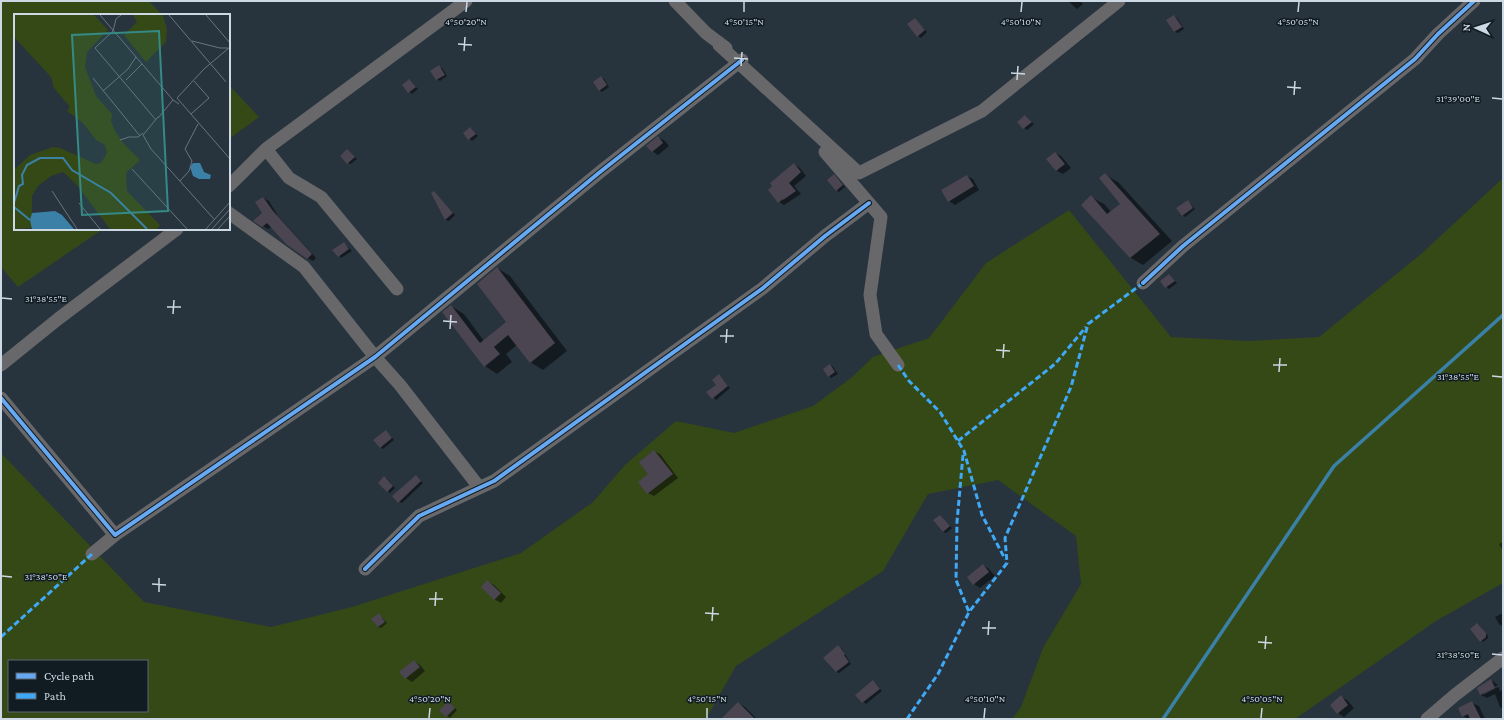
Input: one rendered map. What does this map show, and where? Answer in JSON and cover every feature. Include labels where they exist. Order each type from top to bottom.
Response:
[{"type":"street","points":[[230,185],[266,149],[466,1]]},
{"type":"street","points":[[675,1],[706,33],[750,66],[881,217],[870,295],[876,334],[898,365]]},
{"type":"street","points":[[719,45],[859,173],[982,110],[1120,1]]},
{"type":"street","points":[[1143,283],[1183,246],[1415,59],[1438,34],[1474,1]]},
{"type":"street","points":[[92,554],[115,535],[375,357],[600,172],[742,60]]},
{"type":"street","points":[[266,149],[288,178],[321,198],[397,289]]},
{"type":"street","points":[[366,569],[419,516],[494,480],[763,288],[825,236],[869,203]]},
{"type":"street","points":[[230,214],[304,267],[375,357],[400,385],[479,487]]},
{"type":"street","points":[[1,365],[58,319],[176,230]]},
{"type":"street","points":[[1,398],[115,535]]},
{"type":"street","points":[[1427,719],[1503,658]]},
{"type":"green space","points":[[1,1],[149,1],[161,14],[14,14],[14,230],[102,230],[18,287],[1,267]]},
{"type":"green space","points":[[230,86],[259,117],[230,138]]},
{"type":"green space","points":[[1503,178],[1503,583],[1436,621],[1295,719],[1012,719],[1021,707],[1043,648],[1081,584],[1076,536],[998,480],[928,494],[883,571],[736,666],[706,719],[1,719],[1,453],[144,602],[271,627],[352,607],[521,553],[593,502],[625,465],[676,421],[734,433],[813,406],[851,378],[873,357],[929,338],[986,263],[1069,210],[1171,337],[1248,341],[1319,337],[1421,254]]},
{"type":"building","points":[[1174,15],[1182,27],[1174,32],[1166,20]]},
{"type":"building","points":[[915,18],[925,30],[917,37],[907,24]]},
{"type":"building","points":[[439,65],[445,75],[436,80],[430,71]]},
{"type":"building","points":[[601,76],[607,85],[599,91],[593,82]]},
{"type":"building","points":[[409,79],[416,87],[408,93],[402,85]]},
{"type":"building","points":[[1025,115],[1032,122],[1023,129],[1017,122]]},
{"type":"building","points":[[470,127],[476,134],[468,140],[463,133]]},
{"type":"building","points":[[658,136],[663,143],[652,152],[646,146]]},
{"type":"building","points":[[347,149],[355,157],[347,164],[340,156]]},
{"type":"building","points":[[1055,152],[1065,164],[1056,171],[1046,159]]},
{"type":"building","points":[[794,163],[801,172],[789,183],[796,191],[778,203],[768,190],[772,186],[770,183]]},
{"type":"building","points":[[1105,173],[1160,234],[1130,258],[1081,205],[1091,195],[1107,214],[1120,204],[1099,178]]},
{"type":"building","points":[[834,174],[843,185],[836,191],[827,180]]},
{"type":"building","points":[[967,175],[974,186],[948,202],[941,190]]},
{"type":"building","points":[[434,191],[453,213],[445,220],[431,193]]},
{"type":"building","points":[[263,197],[273,211],[312,254],[307,259],[286,244],[267,223],[262,227],[253,221],[262,213],[255,202]]},
{"type":"building","points":[[1188,200],[1193,208],[1182,216],[1176,208]]},
{"type":"building","points":[[344,242],[349,249],[338,257],[332,250]]},
{"type":"building","points":[[497,267],[555,343],[530,363],[508,335],[494,347],[500,354],[484,367],[442,312],[451,305],[480,343],[506,322],[477,284]]},
{"type":"building","points":[[1169,274],[1175,281],[1165,288],[1160,281]]},
{"type":"building","points":[[830,364],[835,372],[828,377],[823,369]]},
{"type":"building","points":[[719,374],[728,386],[712,399],[706,392],[716,385],[712,380]]},
{"type":"building","points":[[386,430],[392,438],[380,448],[373,440]]},
{"type":"building","points":[[654,450],[673,474],[647,494],[638,482],[648,474],[639,462]]},
{"type":"building","points":[[416,475],[421,481],[398,503],[392,496]]},
{"type":"building","points":[[384,476],[393,486],[387,492],[378,483]]},
{"type":"building","points":[[940,515],[950,526],[943,532],[933,520]]},
{"type":"building","points":[[983,564],[989,572],[973,585],[967,577]]},
{"type":"building","points":[[487,580],[501,593],[494,600],[481,587]]},
{"type":"building","points":[[379,613],[385,622],[378,627],[371,619]]},
{"type":"building","points":[[1477,623],[1486,633],[1486,637],[1480,642],[1470,629]]},
{"type":"building","points":[[838,645],[849,662],[836,672],[823,658]]},
{"type":"building","points":[[414,660],[420,667],[405,679],[399,672]]},
{"type":"building","points":[[1491,679],[1495,688],[1480,695],[1477,688]]},
{"type":"building","points":[[873,680],[880,689],[862,703],[855,695]]},
{"type":"building","points":[[1341,695],[1348,705],[1337,714],[1330,705]]},
{"type":"building","points":[[448,701],[455,708],[446,717],[439,711]]},
{"type":"building","points":[[1472,701],[1481,719],[1470,719],[1468,714],[1462,717],[1458,708]]},
{"type":"building","points":[[738,702],[755,719],[721,719]]},
{"type":"waterway","points":[[1163,719],[1334,466],[1503,315]]},
{"type":"marked path","points":[[907,719],[938,674],[969,612],[1007,563],[1005,538],[1071,387],[1088,324],[1143,283]]},
{"type":"marked path","points":[[958,441],[1055,364],[1086,327]]},
{"type":"marked path","points":[[898,365],[909,381],[940,412],[964,451],[982,515],[1005,559]]},
{"type":"marked path","points":[[963,455],[957,522],[956,580],[969,612]]},
{"type":"marked path","points":[[1,637],[92,554]]},
{"type":"cycle path","points":[[1143,283],[1183,246],[1415,59],[1438,34],[1474,1]]},
{"type":"cycle path","points":[[1,398],[115,535],[375,357],[600,172],[742,60]]},
{"type":"cycle path","points":[[365,569],[419,516],[494,481],[763,288],[825,236],[869,203]]}]
